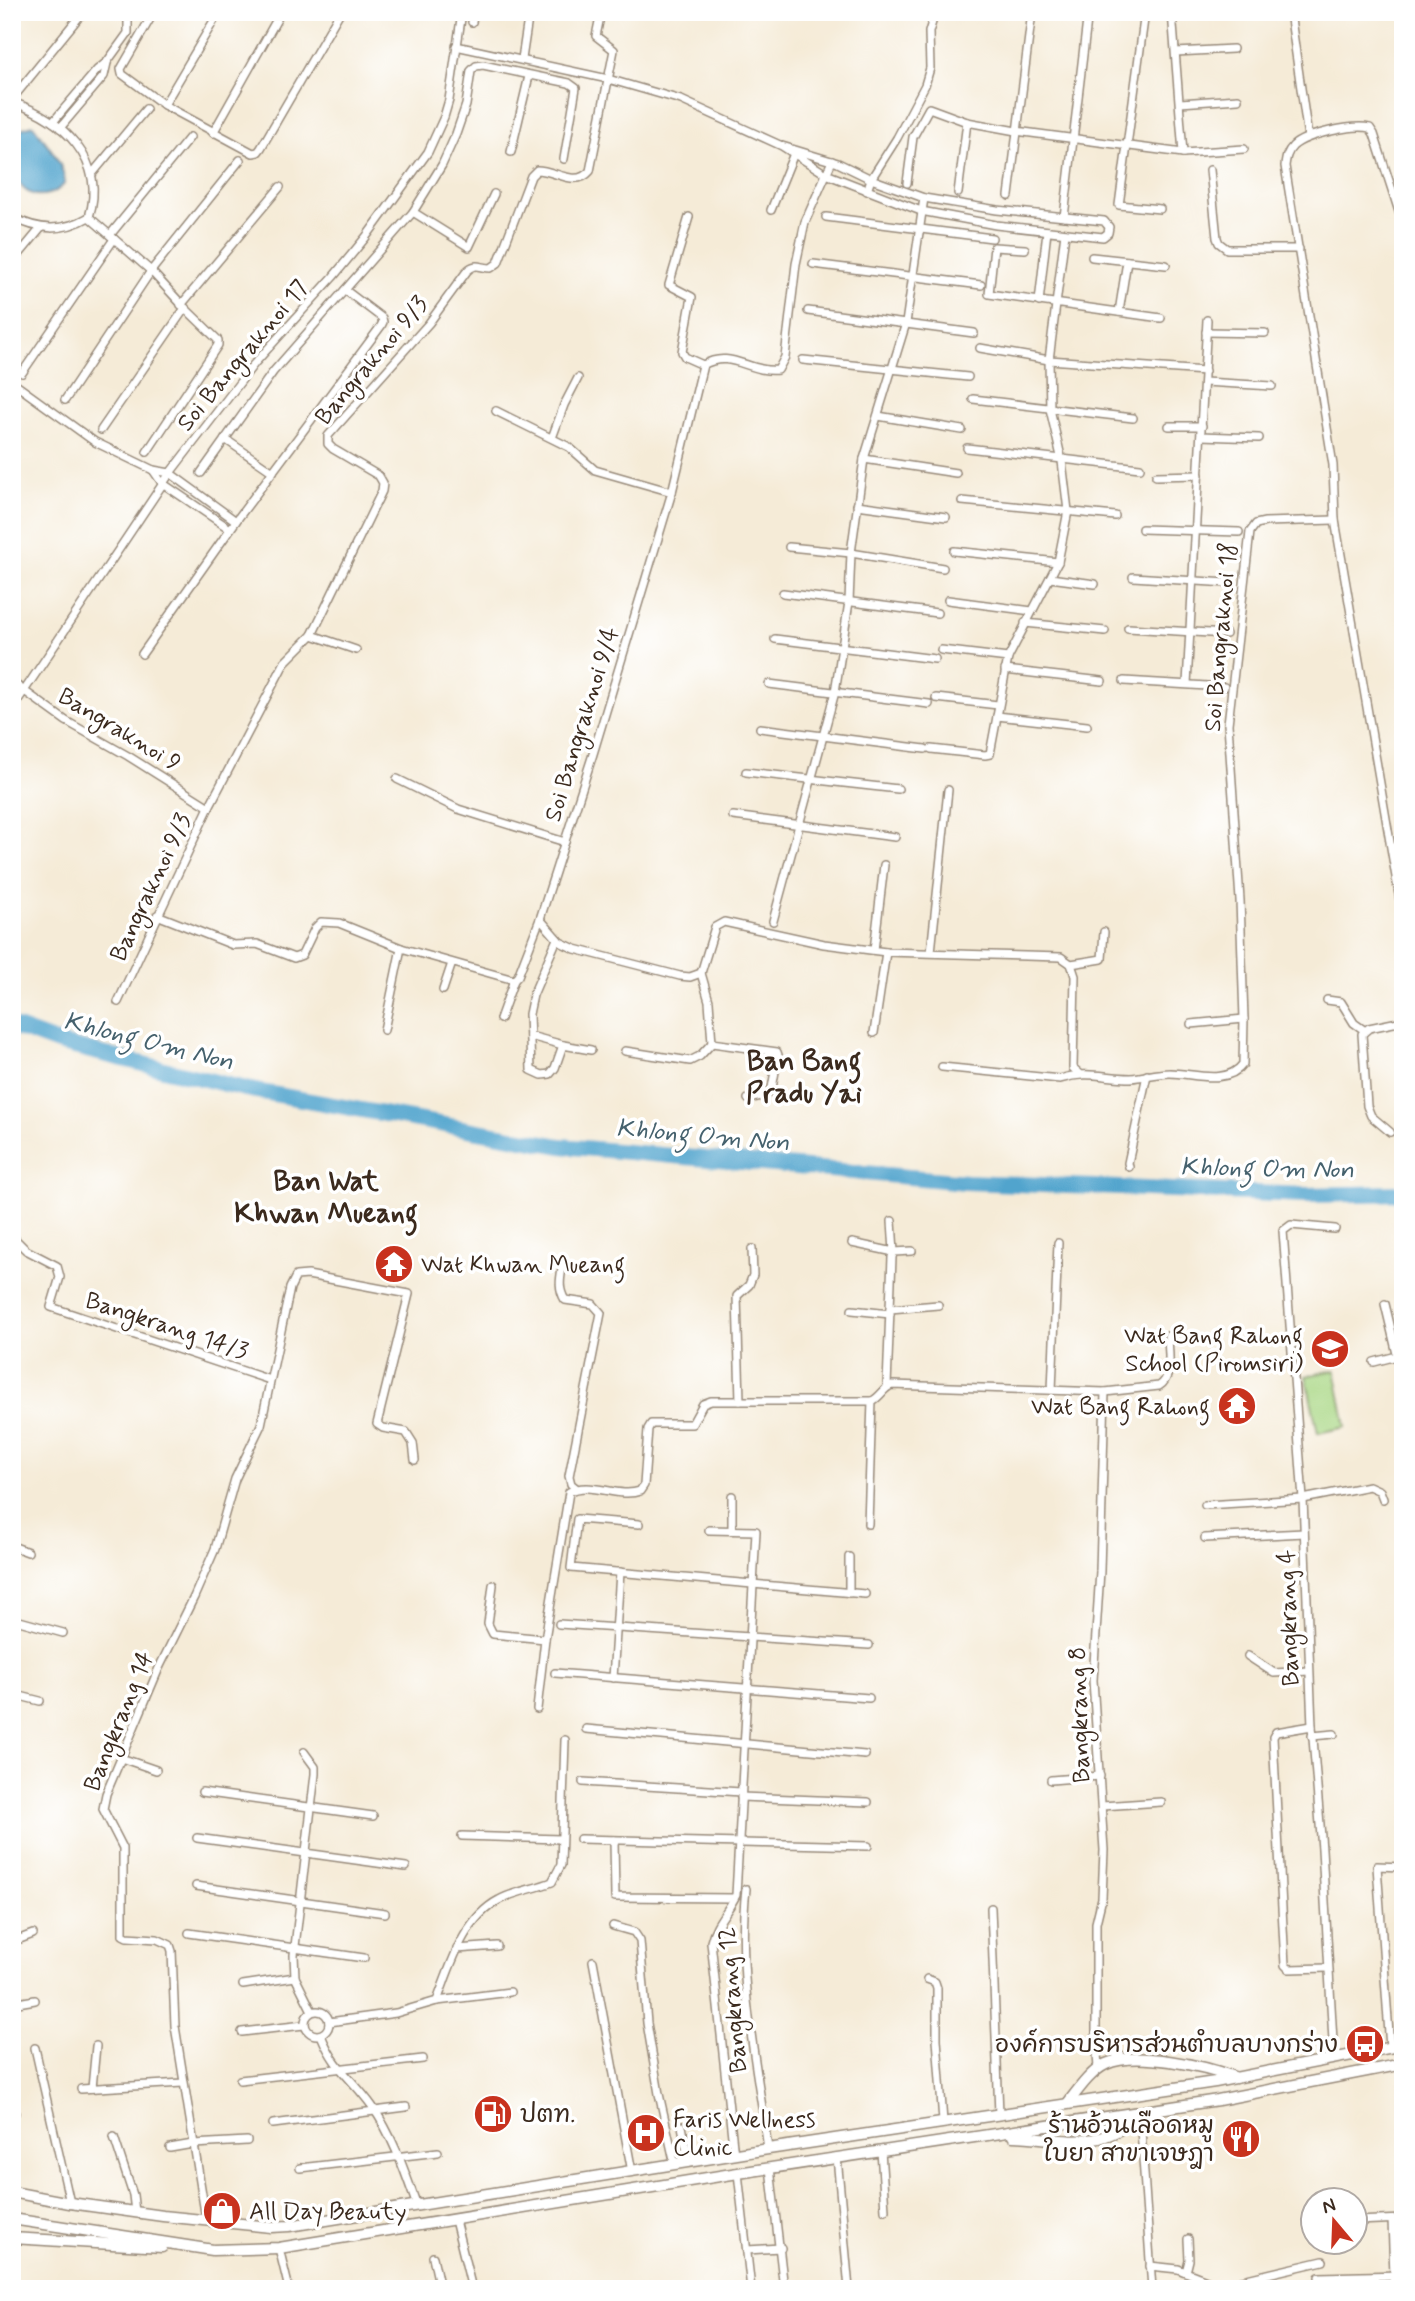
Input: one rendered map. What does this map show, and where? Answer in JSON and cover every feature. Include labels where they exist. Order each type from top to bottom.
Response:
[{"type":"main road","points":[[12,2192],[135,2212],[289,2227],[768,2149],[1235,2078],[1403,2045]]},
{"type":"main road","points":[[1068,2103],[1098,2069],[1126,2059],[1205,2067],[1235,2078]]},
{"type":"main road","points":[[12,2238],[70,2244],[213,2250],[279,2248],[837,2157],[1142,2113],[1403,2064]]},
{"type":"main road","points":[[989,2134],[1086,2141],[1103,2139],[1142,2113]]},
{"type":"main road","points":[[12,2219],[213,2250]]},
{"type":"street","points":[[12,19],[18,12]]},
{"type":"street","points":[[12,218],[41,228],[64,228],[89,217],[94,188],[92,174],[83,155],[53,122],[12,101],[83,12]]},
{"type":"street","points":[[53,122],[107,62],[128,33],[128,12]]},
{"type":"street","points":[[154,12],[121,69],[125,79],[164,105],[253,153],[258,152],[340,12]]},
{"type":"street","points":[[164,105],[219,12]]},
{"type":"street","points":[[213,133],[281,12]]},
{"type":"street","name":"Soi Bangraknoi 17","points":[[12,709],[162,483],[254,364],[350,257],[428,152],[449,100],[455,72],[461,12]]},
{"type":"street","points":[[472,22],[474,12]]},
{"type":"street","points":[[522,59],[529,12]]},
{"type":"street","name":"Bangraknoi 9/3","points":[[118,1002],[209,807],[285,662],[312,635],[382,491],[383,483],[379,476],[333,449],[328,444],[328,436],[429,323],[467,271],[472,266],[479,265],[491,268],[498,262],[531,176],[537,170],[545,170],[576,180],[584,178],[590,171],[614,50],[596,36],[601,12]]},
{"type":"street","points":[[867,191],[871,179],[897,138],[925,85],[930,68],[929,32],[935,12]]},
{"type":"street","points":[[1009,196],[1032,12]]},
{"type":"street","points":[[1064,217],[1088,12]]},
{"type":"street","points":[[1145,12],[1119,205],[1160,209]]},
{"type":"street","points":[[1172,12],[1183,153]]},
{"type":"street","points":[[1290,12],[1308,137]]},
{"type":"street","points":[[456,46],[608,79],[681,100],[795,152],[832,162],[924,198],[997,210],[1104,221],[1109,227],[1108,233],[1103,237],[1047,231],[921,211],[826,174],[795,152]]},
{"type":"street","points":[[1176,52],[1233,49]]},
{"type":"street","points":[[60,128],[104,76],[107,62]]},
{"type":"street","points":[[201,473],[273,372],[413,212],[442,164],[456,134],[466,105],[471,71],[476,66],[483,65],[569,83],[576,88],[564,159]]},
{"type":"street","points":[[511,152],[529,76]]},
{"type":"street","points":[[1180,103],[1238,99]]},
{"type":"street","points":[[907,183],[913,137],[929,108],[967,122],[1073,139],[1183,153],[1244,149]]},
{"type":"street","points":[[92,174],[146,109]]},
{"type":"street","points":[[958,193],[967,122]]},
{"type":"street","points":[[1403,224],[1370,128],[1360,125],[1308,137],[1295,144],[1287,153],[1285,166],[1333,465],[1335,520],[1400,884],[1403,918]]},
{"type":"street","points":[[23,373],[112,237],[190,138]]},
{"type":"street","points":[[771,210],[795,152]]},
{"type":"street","points":[[65,400],[151,271],[240,160]]},
{"type":"street","points":[[689,217],[669,285],[692,297],[682,352],[685,357],[704,365],[716,358],[729,359],[764,372],[778,370],[785,357],[796,264],[805,222],[832,162]]},
{"type":"street","points":[[1210,170],[1215,230],[1222,247],[1299,249]]},
{"type":"street","points":[[101,430],[183,306],[280,187]]},
{"type":"street","points":[[413,212],[469,247],[494,194]]},
{"type":"street","points":[[773,921],[835,692],[849,602],[851,553],[864,459],[906,323],[924,198]]},
{"type":"street","points":[[89,217],[151,271],[183,306],[216,336],[218,345],[147,452]]},
{"type":"street","points":[[826,217],[992,238]]},
{"type":"street","points":[[12,264],[41,228]]},
{"type":"street","points":[[1039,302],[1047,231]]},
{"type":"street","points":[[760,728],[990,754],[1008,658],[1058,562],[1068,511],[1062,461],[1050,410],[1049,360],[1065,233]]},
{"type":"street","points":[[1025,249],[994,247],[988,292],[991,296],[1161,318]]},
{"type":"street","points":[[1092,257],[1166,265]]},
{"type":"street","points":[[1119,312],[1127,261]]},
{"type":"street","points":[[813,264],[981,285]]},
{"type":"street","points":[[142,654],[236,520],[383,322],[382,318],[345,290]]},
{"type":"street","points":[[808,311],[974,333]]},
{"type":"street","points":[[1187,684],[1207,320]]},
{"type":"street","points":[[1206,332],[1265,333]]},
{"type":"street","points":[[980,348],[1049,360],[1205,371]]},
{"type":"street","points":[[803,360],[968,377]]},
{"type":"street","name":"Soi Bangraknoi 9/4","points":[[500,1019],[514,981],[523,968],[565,842],[672,492],[704,365]]},
{"type":"street","points":[[552,438],[564,405],[578,378]]},
{"type":"street","points":[[12,382],[95,442],[153,470],[170,473],[236,520]]},
{"type":"street","points":[[1204,382],[1272,386]]},
{"type":"street","points":[[973,399],[1133,418]]},
{"type":"street","points":[[496,411],[569,447],[595,470],[672,492]]},
{"type":"street","points":[[878,416],[962,429]]},
{"type":"street","points":[[1169,426],[1202,426]]},
{"type":"street","points":[[1201,436],[1259,438]]},
{"type":"street","points":[[225,439],[273,472]]},
{"type":"street","points":[[967,449],[1140,468]]},
{"type":"street","points":[[864,459],[956,473]]},
{"type":"street","points":[[153,470],[162,483],[230,529]]},
{"type":"street","points":[[1156,476],[1199,475]]},
{"type":"street","points":[[962,501],[1115,516]]},
{"type":"street","points":[[857,505],[946,517]]},
{"type":"street","name":"Soi Bangraknoi 18","points":[[942,1067],[1060,1079],[1079,1073],[1131,1078],[1168,1073],[1211,1077],[1234,1073],[1243,1064],[1240,900],[1228,724],[1250,532],[1256,524],[1265,522],[1335,520]]},
{"type":"street","points":[[1142,529],[1239,532]]},
{"type":"street","points":[[789,547],[851,553],[943,568]]},
{"type":"street","points":[[954,551],[1058,562]]},
{"type":"street","points":[[1133,577],[1228,583]]},
{"type":"street","points":[[1050,578],[1096,584]]},
{"type":"street","points":[[783,593],[937,612]]},
{"type":"street","points":[[948,600],[1032,611]]},
{"type":"street","points":[[1025,623],[1105,631]]},
{"type":"street","points":[[1128,628],[1226,634]]},
{"type":"street","points":[[312,635],[356,650]]},
{"type":"street","points":[[775,639],[935,659]]},
{"type":"street","points":[[941,650],[1008,658]]},
{"type":"street","points":[[1005,670],[1102,681]]},
{"type":"street","points":[[1124,681],[1224,687]]},
{"type":"street","name":"Bangraknoi 9","points":[[12,682],[66,721],[209,807]]},
{"type":"street","points":[[769,684],[929,704]]},
{"type":"street","points":[[936,698],[998,705]]},
{"type":"street","points":[[997,716],[1087,726]]},
{"type":"street","points":[[746,772],[898,789]]},
{"type":"street","points":[[397,779],[458,808],[565,842]]},
{"type":"street","points":[[931,953],[948,790]]},
{"type":"street","points":[[733,816],[895,837]]},
{"type":"street","points":[[874,950],[884,865]]},
{"type":"street","points":[[157,915],[233,945],[257,944],[294,958],[302,955],[307,948],[315,928],[321,922],[329,921],[401,948],[514,981]]},
{"type":"street","points":[[540,919],[557,939],[575,949],[680,976],[690,977],[701,973]]},
{"type":"street","points":[[625,1051],[690,1060],[700,1056],[712,1043],[709,1001],[701,973],[715,927],[724,922],[824,944],[886,952],[1061,957],[1071,964],[1075,976],[1073,1068],[1079,1073]]},
{"type":"street","points":[[1071,964],[1102,959],[1104,932]]},
{"type":"street","points":[[557,939],[533,995],[529,1014],[531,1070],[542,1075],[550,1074],[555,1068],[563,1045]]},
{"type":"street","points":[[384,1030],[401,948]]},
{"type":"street","points":[[874,1033],[886,952]]},
{"type":"street","points":[[443,990],[452,963]]},
{"type":"street","points":[[1327,1000],[1341,1002],[1354,1023],[1364,1030],[1403,1021]]},
{"type":"street","points":[[1191,1024],[1244,1019]]},
{"type":"street","points":[[1364,1030],[1367,1106],[1371,1116],[1390,1132]]},
{"type":"street","points":[[530,1036],[591,1049]]},
{"type":"street","points":[[712,1043],[778,1053],[772,1088],[766,1095],[748,1099]]},
{"type":"street","points":[[1129,1167],[1147,1075]]},
{"type":"street","points":[[563,1262],[559,1286],[565,1300],[593,1304],[601,1313],[569,1476],[571,1484],[576,1488],[622,1493],[640,1491],[643,1485],[648,1429],[651,1424],[692,1424],[703,1405],[711,1401],[872,1401],[878,1398],[887,1386],[894,1252],[892,1221]]},
{"type":"street","name":"Bangkrang 4","points":[[1334,2058],[1322,1849],[1312,1735],[1303,1499],[1283,1231],[1291,1226],[1335,1229]]},
{"type":"street","name":"Bangkrang 14/3","points":[[12,1236],[26,1250],[57,1266],[60,1277],[51,1307],[270,1380]]},
{"type":"street","points":[[852,1243],[894,1252],[912,1251]]},
{"type":"street","points":[[1052,1390],[1058,1243]]},
{"type":"street","points":[[740,1401],[737,1296],[749,1285],[753,1275],[752,1249]]},
{"type":"street","name":"Bangkrang 14","points":[[206,2219],[175,2026],[170,1945],[157,1939],[127,1937],[122,1930],[123,1848],[103,1809],[106,1794],[159,1668],[215,1549],[235,1479],[261,1425],[290,1288],[296,1276],[308,1275],[409,1294],[377,1424],[383,1428],[406,1432],[413,1443],[415,1460]]},
{"type":"street","points":[[1385,1304],[1403,1379]]},
{"type":"street","points":[[852,1310],[890,1311],[938,1305]]},
{"type":"street","points":[[887,1386],[1105,1392],[1163,1385],[1169,1374],[1168,1336]]},
{"type":"street","points":[[1374,1362],[1399,1358]]},
{"type":"street","name":"Bangkrang 8","points":[[1098,2069],[1096,1923],[1102,1898],[1104,1871],[1093,1680],[1100,1571],[1105,1392]]},
{"type":"street","points":[[868,1524],[872,1401]]},
{"type":"street","points":[[1205,1506],[1303,1499],[1369,1486],[1380,1491],[1383,1499]]},
{"type":"street","points":[[537,1709],[545,1639],[569,1492],[576,1488]]},
{"type":"street","points":[[732,1496],[732,1530]]},
{"type":"street","points":[[639,1524],[578,1519],[571,1568],[865,1594]]},
{"type":"street","points":[[709,1530],[756,1531],[734,1898],[728,1911],[715,1926],[711,1942],[734,2155]]},
{"type":"street","points":[[1205,1538],[1304,1532]]},
{"type":"street","points":[[12,1546],[28,1552]]},
{"type":"street","points":[[849,1557],[849,1593]]},
{"type":"street","points":[[613,1678],[620,1572]]},
{"type":"street","points":[[493,1585],[488,1624],[493,1633],[545,1639]]},
{"type":"street","points":[[12,1619],[63,1633]]},
{"type":"street","points":[[559,1624],[869,1644]]},
{"type":"street","points":[[1248,1656],[1274,1673],[1310,1671]]},
{"type":"street","points":[[555,1673],[869,1698]]},
{"type":"street","points":[[12,1694],[40,1701]]},
{"type":"street","points":[[1312,1726],[1276,1731],[1273,1737],[1284,1965],[1289,1969],[1328,1968]]},
{"type":"street","points":[[586,1729],[865,1755]]},
{"type":"street","points":[[1312,1735],[1334,1734]]},
{"type":"street","points":[[438,2001],[457,1949],[476,1918],[509,1895],[552,1882],[561,1865],[565,1740]]},
{"type":"street","points":[[304,1752],[315,1767],[294,1947],[295,1977],[312,2011]]},
{"type":"street","points":[[121,1758],[156,1770]]},
{"type":"street","points":[[1051,1780],[1100,1776]]},
{"type":"street","points":[[583,1782],[868,1802]]},
{"type":"street","points":[[202,1792],[373,1815]]},
{"type":"street","points":[[1102,1805],[1161,1802]]},
{"type":"street","points":[[462,1836],[561,1839]]},
{"type":"street","points":[[197,1838],[406,1867]]},
{"type":"street","points":[[580,1839],[868,1846]]},
{"type":"street","points":[[614,1839],[615,1897],[734,1898]]},
{"type":"street","points":[[1390,2048],[1377,1866],[1403,1867]]},
{"type":"street","points":[[196,1886],[385,1913]]},
{"type":"street","name":"Bangkrang 12","points":[[746,1889],[744,1941],[748,2009],[768,2149]]},
{"type":"street","points":[[991,1908],[999,2114]]},
{"type":"street","points":[[613,1926],[634,1932],[640,1941],[647,2023],[675,2165]]},
{"type":"street","points":[[189,1933],[364,1958]]},
{"type":"street","points":[[12,1942],[33,1934]]},
{"type":"street","points":[[457,1949],[497,1946]]},
{"type":"street","points":[[593,1961],[632,2172]]},
{"type":"street","points":[[243,1985],[295,1977]]},
{"type":"street","points":[[927,1979],[934,1982],[937,1988],[937,2039],[943,2122]]},
{"type":"street","points":[[329,2022],[396,2013],[438,2001],[510,1992]]},
{"type":"street","points":[[12,2004],[35,2000]]},
{"type":"street","points":[[312,2011],[321,2011],[328,2017],[329,2027],[321,2035],[309,2033],[304,2025],[307,2015],[312,2011]]},
{"type":"street","points":[[242,2032],[304,2025]]},
{"type":"street","points":[[321,2035],[339,2069],[375,2111],[399,2157],[418,2207]]},
{"type":"street","points":[[1096,2036],[1103,2047],[1126,2059]]},
{"type":"street","points":[[92,2088],[96,2046]]},
{"type":"street","points":[[35,2048],[70,2203]]},
{"type":"street","points":[[240,2080],[423,2059]]},
{"type":"street","points":[[81,2089],[183,2083]]},
{"type":"street","points":[[273,2124],[407,2107]]},
{"type":"street","points":[[1142,2113],[1152,2289]]},
{"type":"street","points":[[682,2126],[689,2163]]},
{"type":"street","points":[[1124,2127],[1137,2133],[1142,2139]]},
{"type":"street","points":[[114,2137],[133,2194],[135,2212]]},
{"type":"street","points":[[170,2148],[247,2141]]},
{"type":"street","points":[[881,2151],[885,2210]]},
{"type":"street","points":[[300,2168],[439,2152]]},
{"type":"street","points":[[837,2157],[849,2289]]},
{"type":"street","points":[[771,2168],[785,2289]]},
{"type":"street","points":[[738,2173],[751,2289]]},
{"type":"street","points":[[455,2220],[472,2289]]},
{"type":"street","points":[[1392,2220],[1399,2275],[1392,2289]]},
{"type":"street","points":[[1370,2221],[1403,2220]]},
{"type":"street","points":[[1186,2272],[1189,2260],[1188,2239]]},
{"type":"street","points":[[279,2248],[289,2289]]},
{"type":"street","points":[[747,2250],[781,2248]]},
{"type":"street","points":[[433,2257],[440,2289]]},
{"type":"street","points":[[1150,2266],[1186,2272],[1214,2283],[1234,2285],[1322,2261]]},
{"type":"street","points":[[1319,2277],[1399,2275]]},
{"type":"street","points":[[12,2283],[14,2289]]},
{"type":"green space","points":[[1335,1370],[1346,1427],[1318,1433],[1306,1376]]},
{"type":"water","points":[[33,125],[48,145],[64,175],[65,183],[56,191],[45,195],[28,192],[12,174],[12,143],[20,129]]},
{"type":"waterway","name":"Khlong Om Non","points":[[12,1026],[58,1043],[245,1089],[561,1146],[966,1182],[1307,1195],[1403,1193]]},
{"type":"place","name":"Wat Khwan Mueang","points":[[394,1264]]},
{"type":"place","name":"Wat Bang Rahong School (Piromsiri)","points":[[1330,1349]]},
{"type":"place","name":"Wat Bang Rahong","points":[[1237,1406]]},
{"type":"place","name":"องค์การบริหารส่วนตำบลบางกร่าง","points":[[1365,2044]]},
{"type":"place","name":"ปตท.","points":[[493,2114]]},
{"type":"place","name":"Faris Wellness Clinic","points":[[646,2133]]},
{"type":"place","name":"ร้านอ้วนเลือดหมู ใบยา สาขาเจษฎา","points":[[1241,2139]]},
{"type":"place","name":"All Day Beauty","points":[[222,2211]]},
{"type":"district","name":"Ban Bang Pradu Yai","points":[[804,1076]]},
{"type":"district","name":"Ban Wat Khwan Mueang","points":[[326,1196]]}]
